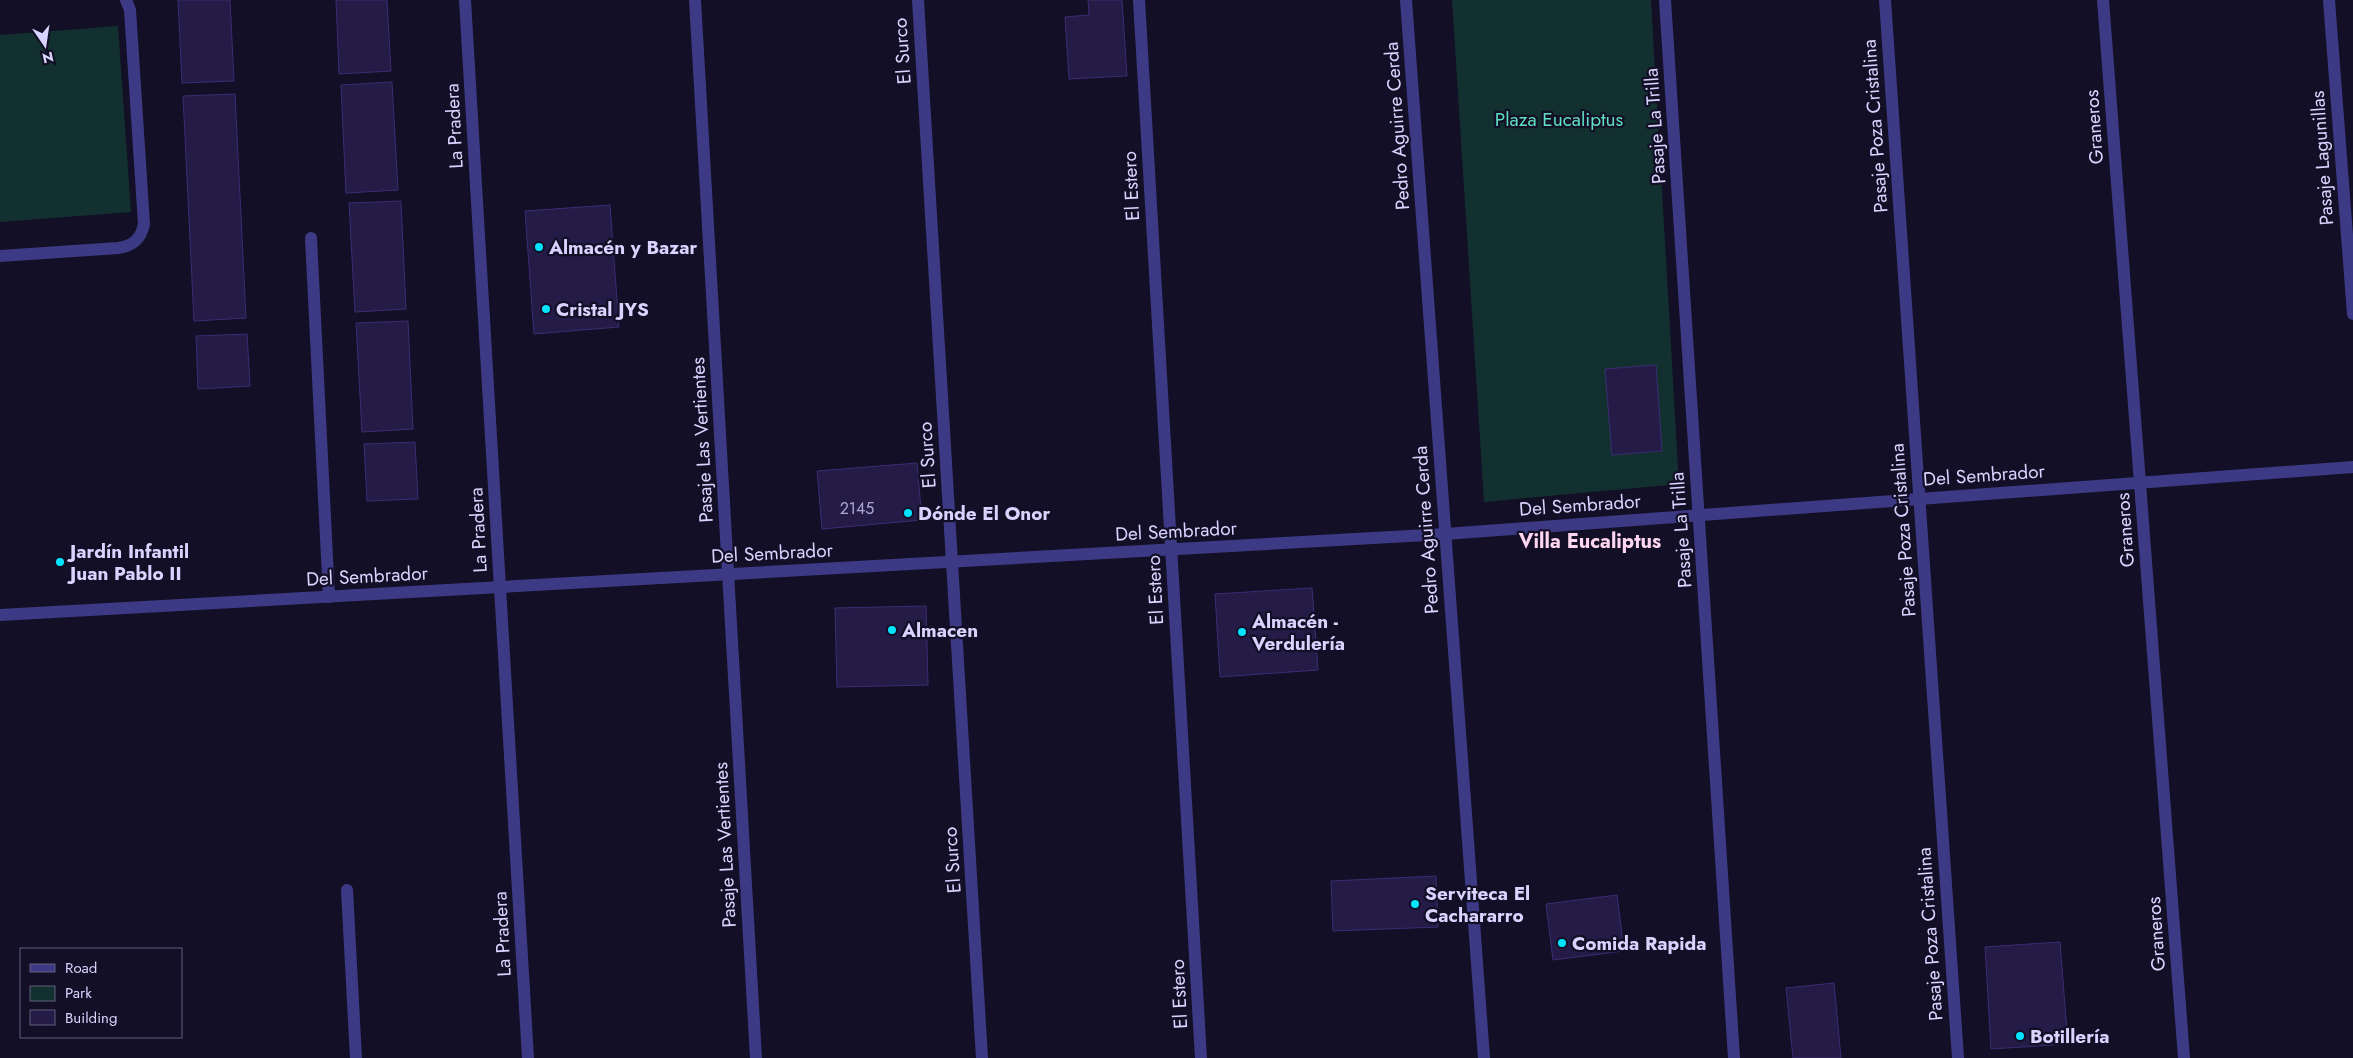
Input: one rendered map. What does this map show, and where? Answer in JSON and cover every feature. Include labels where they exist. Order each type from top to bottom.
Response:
[{"type":"street","points":[[0,256],[123,248],[137,241],[142,233],[144,224],[130,10],[126,0]]},
{"type":"street","name":"La Pradera","points":[[465,0],[528,1058]]},
{"type":"street","name":"Pasaje Las Vertientes","points":[[695,0],[756,1058]]},
{"type":"street","name":"El Surco","points":[[918,0],[982,1058]]},
{"type":"street","name":"El Estero","points":[[1139,0],[1202,1058]]},
{"type":"street","name":"Pedro Aguirre Cerda","points":[[1406,0],[1484,1058]]},
{"type":"street","name":"Pasaje La Trilla","points":[[1665,0],[1734,1058]]},
{"type":"street","name":"Pasaje Poza Cristalina","points":[[1885,0],[1958,1058]]},
{"type":"street","name":"Graneros","points":[[2103,0],[2184,1058]]},
{"type":"street","name":"Pasaje Lagunillas","points":[[2329,0],[2353,314]]},
{"type":"street","points":[[311,238],[329,597]]},
{"type":"street","name":"Del Sembrador","points":[[0,615],[1445,534],[2353,467]]},
{"type":"street","points":[[347,890],[356,1058]]},
{"type":"green space","name":"Plaza Eucaliptus","points":[[1452,0],[1651,0],[1679,484],[1484,502]]},
{"type":"green space","points":[[118,26],[131,212],[0,222],[0,35]]},
{"type":"building","points":[[178,0],[230,0],[234,81],[182,83]]},
{"type":"building","points":[[336,0],[387,0],[391,71],[339,74]]},
{"type":"building","points":[[1088,0],[1122,0],[1127,76],[1069,79],[1065,17],[1089,15]]},
{"type":"building","points":[[392,82],[398,190],[346,193],[341,85]]},
{"type":"building","points":[[235,94],[246,318],[194,321],[183,96]]},
{"type":"building","points":[[401,201],[406,309],[355,312],[349,203]]},
{"type":"building","points":[[610,205],[619,327],[534,334],[525,211]]},
{"type":"building","points":[[408,321],[413,429],[362,432],[356,323]]},
{"type":"building","points":[[247,334],[250,386],[198,389],[196,336]]},
{"type":"building","points":[[1656,365],[1662,451],[1612,455],[1605,369]]},
{"type":"building","points":[[415,442],[418,499],[367,501],[364,444]]},
{"type":"building","points":[[917,463],[922,520],[822,529],[817,471]]},
{"type":"building","points":[[1312,588],[1318,670],[1220,677],[1215,594]]},
{"type":"building","points":[[926,606],[928,685],[837,687],[835,608]]},
{"type":"building","points":[[1436,876],[1438,927],[1333,931],[1331,881]]},
{"type":"building","points":[[1617,895],[1624,951],[1553,960],[1546,904]]},
{"type":"building","points":[[2060,942],[2068,1044],[1991,1049],[1985,947]]},
{"type":"building","points":[[1834,983],[1841,1058],[1793,1058],[1786,988]]},
{"type":"place","name":"Almacén y Bazar","points":[[539,247]]},
{"type":"place","name":"Cristal JYS","points":[[546,309]]},
{"type":"place","name":"Dónde El Onor","points":[[908,513]]},
{"type":"place","name":"Jardín Infantil Juan Pablo II","points":[[60,562]]},
{"type":"place","name":"Almacen","points":[[892,630]]},
{"type":"place","name":"Almacén - Verdulería","points":[[1242,632]]},
{"type":"place","name":"Serviteca El Cachararro","points":[[1415,904]]},
{"type":"place","name":"Comida Rapida","points":[[1562,943]]},
{"type":"place","name":"Botillería","points":[[2020,1036]]},
{"type":"district","name":"Villa Eucaliptus","points":[[1590,541]]}]
